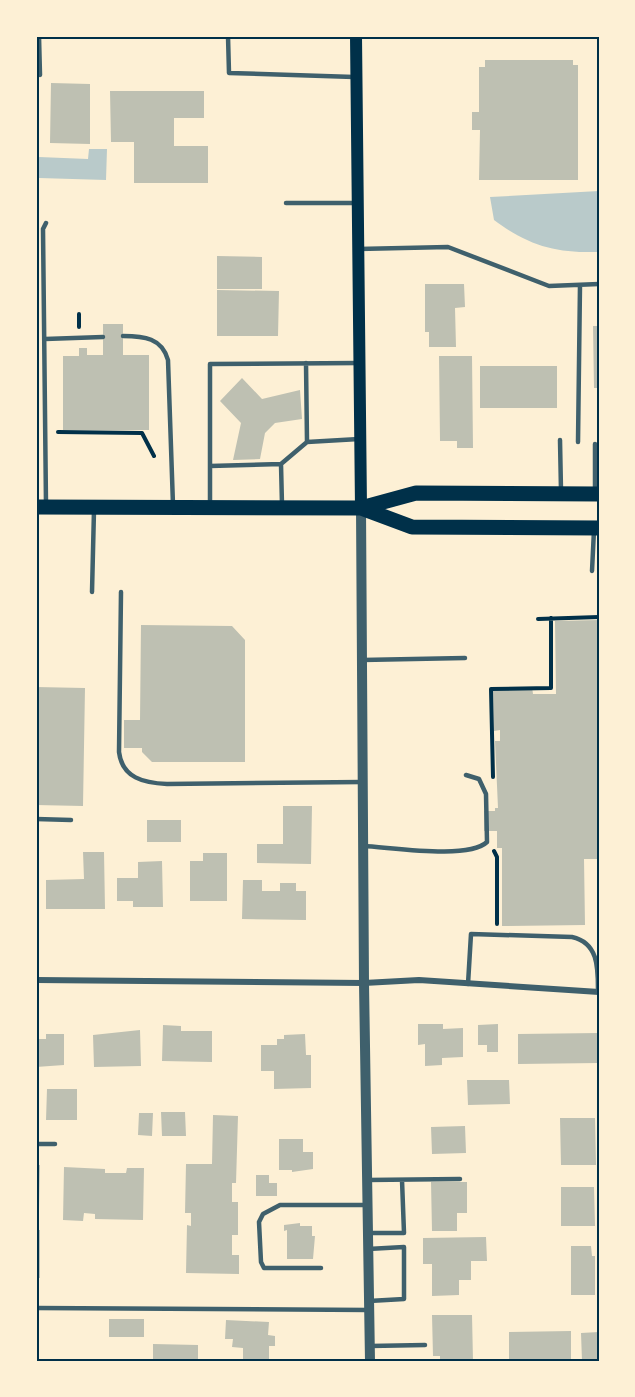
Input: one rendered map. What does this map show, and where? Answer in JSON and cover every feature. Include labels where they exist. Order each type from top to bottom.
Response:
[{"type":"main road","points":[[356,36],[361,508]]},
{"type":"main road","points":[[41,507],[361,508],[416,493],[597,494]]},
{"type":"main road","points":[[361,508],[412,527],[597,528]]},
{"type":"street","points":[[361,508],[364,983],[370,1361]]},
{"type":"street","points":[[36,980],[364,983],[419,980],[598,992]]},
{"type":"lane","points":[[39,36],[40,75]]},
{"type":"lane","points":[[228,36],[229,72],[357,77]]},
{"type":"lane","points":[[286,203],[358,203]]},
{"type":"lane","points":[[41,507],[45,432],[43,229],[46,223]]},
{"type":"lane","points":[[358,249],[448,247],[549,286],[599,285]]},
{"type":"lane","points":[[578,442],[580,285]]},
{"type":"lane","points":[[123,336],[157,341],[165,350],[168,360],[173,508]]},
{"type":"lane","points":[[45,339],[103,337]]},
{"type":"lane","points":[[306,363],[307,442]]},
{"type":"lane","points":[[210,507],[210,364],[359,363]]},
{"type":"lane","points":[[210,466],[281,464],[307,442],[360,439]]},
{"type":"lane","points":[[560,440],[561,494]]},
{"type":"lane","points":[[595,444],[597,494]]},
{"type":"lane","points":[[281,464],[282,508]]},
{"type":"lane","points":[[92,592],[94,507]]},
{"type":"lane","points":[[592,571],[597,528]]},
{"type":"lane","points":[[121,592],[119,752],[123,769],[135,778],[151,783],[363,782]]},
{"type":"lane","points":[[362,660],[465,658]]},
{"type":"lane","points":[[363,846],[466,850],[477,848],[487,842],[486,794],[479,779],[466,775]]},
{"type":"lane","points":[[36,819],[71,820]]},
{"type":"lane","points":[[468,984],[471,934],[580,939],[594,951],[598,964],[598,992]]},
{"type":"lane","points":[[36,1144],[55,1144]]},
{"type":"lane","points":[[367,1180],[459,1179]]},
{"type":"lane","points":[[368,1233],[404,1233],[402,1180]]},
{"type":"lane","points":[[321,1268],[264,1268],[261,1262],[259,1222],[263,1214],[280,1205],[368,1204]]},
{"type":"lane","points":[[36,1308],[369,1305],[404,1299],[404,1247],[368,1249]]},
{"type":"lane","points":[[370,1346],[425,1345]]},
{"type":"path","points":[[45,432],[142,433],[154,456]]},
{"type":"path","points":[[538,619],[599,617]]},
{"type":"path","points":[[493,785],[491,689],[551,688],[551,618]]},
{"type":"path","points":[[494,849],[497,857],[497,935]]},
{"type":"shaded area","points":[[89,149],[107,149],[106,180],[39,178],[39,157],[88,159]]},
{"type":"shaded area","points":[[599,191],[599,252],[556,249],[519,236],[494,220],[490,197]]},
{"type":"building","points":[[485,60],[573,60],[573,65],[578,65],[578,180],[479,180],[480,130],[472,130],[472,112],[479,112],[479,67],[485,67]]},
{"type":"building","points":[[51,83],[90,84],[90,144],[50,143]]},
{"type":"building","points":[[110,91],[204,91],[204,118],[174,118],[174,146],[208,146],[208,183],[134,183],[134,142],[111,142]]},
{"type":"building","points":[[217,256],[262,257],[262,289],[217,289]]},
{"type":"building","points":[[425,284],[464,284],[465,307],[455,308],[456,347],[429,347],[429,332],[425,332]]},
{"type":"building","points":[[217,290],[279,291],[278,336],[217,336]]},
{"type":"building","points":[[103,324],[123,324],[123,355],[149,355],[149,430],[63,430],[63,356],[79,356],[79,348],[87,348],[87,355],[103,355]]},
{"type":"building","points":[[593,326],[599,326],[599,388],[594,388]]},
{"type":"building","points":[[439,356],[472,356],[473,448],[457,448],[457,441],[440,441]]},
{"type":"building","points":[[480,366],[557,366],[557,408],[480,408]]},
{"type":"building","points":[[242,378],[262,399],[300,390],[302,419],[275,423],[265,433],[260,459],[233,460],[241,423],[220,401]]},
{"type":"building","points":[[599,620],[599,859],[584,859],[585,925],[502,926],[502,848],[497,848],[497,831],[484,831],[484,811],[495,811],[495,808],[498,808],[495,741],[500,741],[500,730],[494,731],[493,687],[532,687],[533,694],[556,694],[555,621]]},
{"type":"building","points":[[141,625],[232,626],[245,640],[245,762],[152,762],[142,752],[142,748],[124,748],[124,720],[140,720]]},
{"type":"building","points":[[36,687],[85,688],[83,806],[36,805]]},
{"type":"building","points":[[283,806],[312,806],[311,864],[257,863],[257,844],[283,844]]},
{"type":"building","points":[[147,820],[181,820],[181,842],[147,842]]},
{"type":"building","points":[[83,852],[104,852],[105,909],[46,909],[46,880],[84,879]]},
{"type":"building","points":[[203,853],[227,853],[227,901],[190,901],[190,861],[203,861]]},
{"type":"building","points":[[162,861],[163,907],[133,907],[133,901],[117,901],[117,878],[138,878],[138,862]]},
{"type":"building","points":[[243,880],[262,880],[262,891],[280,891],[280,883],[296,883],[296,891],[306,891],[306,920],[242,919]]},
{"type":"building","points":[[418,1024],[443,1024],[443,1029],[463,1028],[463,1057],[442,1058],[442,1065],[425,1066],[425,1044],[418,1045]]},
{"type":"building","points":[[498,1024],[498,1052],[487,1052],[487,1045],[478,1045],[478,1025]]},
{"type":"building","points":[[163,1025],[181,1026],[181,1031],[212,1031],[212,1062],[162,1061]]},
{"type":"building","points":[[140,1030],[141,1066],[94,1067],[93,1035]]},
{"type":"building","points":[[599,1033],[599,1063],[518,1064],[518,1034]]},
{"type":"building","points":[[46,1034],[64,1034],[64,1065],[36,1067],[36,1039],[46,1039]]},
{"type":"building","points":[[305,1034],[306,1055],[311,1055],[311,1088],[274,1089],[274,1071],[261,1071],[261,1045],[277,1045],[277,1039],[284,1039],[284,1035]]},
{"type":"building","points":[[467,1080],[509,1080],[510,1104],[468,1105]]},
{"type":"building","points":[[47,1089],[77,1089],[77,1120],[46,1120]]},
{"type":"building","points":[[161,1112],[185,1112],[186,1136],[162,1136]]},
{"type":"building","points":[[139,1113],[153,1113],[152,1136],[138,1135]]},
{"type":"building","points":[[213,1115],[238,1116],[236,1183],[232,1183],[232,1202],[238,1202],[238,1235],[232,1235],[232,1255],[239,1255],[239,1274],[186,1273],[187,1225],[191,1226],[191,1213],[185,1213],[186,1164],[212,1164]]},
{"type":"building","points":[[560,1118],[595,1118],[596,1165],[561,1165]]},
{"type":"building","points":[[465,1126],[466,1153],[432,1154],[431,1127]]},
{"type":"building","points":[[279,1139],[303,1139],[303,1152],[313,1152],[313,1169],[292,1172],[292,1170],[279,1170]]},
{"type":"building","points":[[36,1165],[40,1165],[39,1211],[36,1211]]},
{"type":"building","points":[[64,1167],[105,1169],[105,1173],[126,1173],[127,1168],[144,1168],[143,1220],[95,1219],[95,1214],[84,1213],[83,1221],[63,1220]]},
{"type":"building","points":[[256,1175],[269,1175],[269,1183],[277,1183],[277,1196],[256,1196]]},
{"type":"building","points":[[431,1182],[467,1182],[467,1213],[457,1213],[457,1231],[432,1231]]},
{"type":"building","points":[[561,1187],[594,1187],[595,1226],[561,1226]]},
{"type":"building","points":[[300,1223],[300,1226],[312,1226],[312,1236],[315,1236],[313,1259],[287,1259],[287,1230],[284,1231],[284,1225]]},
{"type":"building","points":[[36,1230],[40,1230],[40,1278],[36,1278]]},
{"type":"building","points":[[486,1237],[487,1261],[471,1261],[471,1280],[459,1280],[459,1295],[432,1296],[432,1264],[423,1264],[423,1238]]},
{"type":"building","points":[[571,1246],[591,1246],[592,1256],[595,1256],[595,1295],[571,1295]]},
{"type":"building","points":[[432,1315],[472,1315],[473,1361],[440,1361],[440,1356],[433,1356]]},
{"type":"building","points":[[109,1319],[144,1319],[144,1337],[109,1337]]},
{"type":"building","points":[[226,1320],[269,1322],[268,1335],[275,1336],[275,1346],[269,1346],[269,1361],[243,1361],[243,1348],[232,1347],[233,1339],[225,1339]]},
{"type":"building","points":[[571,1331],[571,1361],[509,1361],[509,1332]]},
{"type":"building","points":[[599,1332],[599,1361],[582,1361],[581,1333]]},
{"type":"building","points":[[153,1344],[198,1345],[198,1361],[153,1361]]}]
